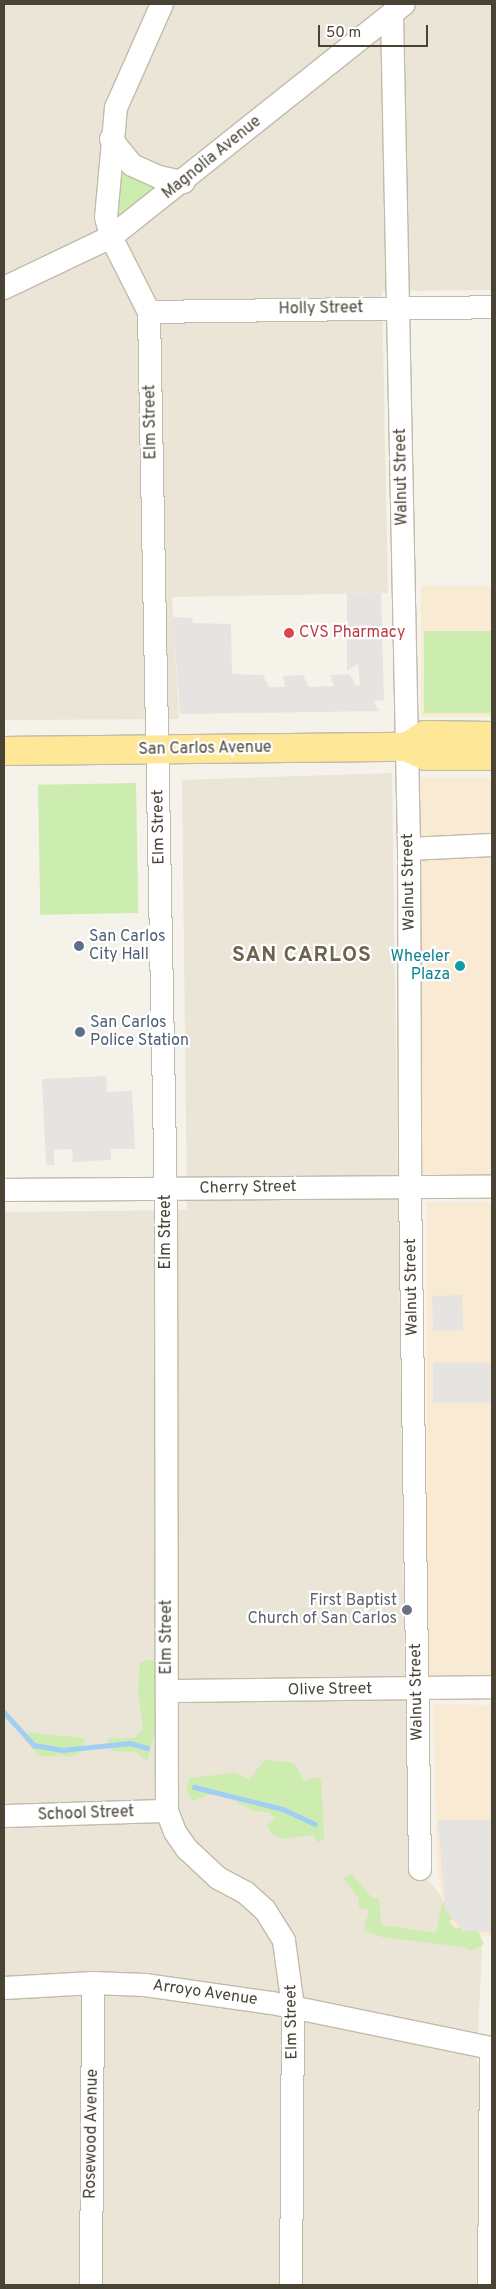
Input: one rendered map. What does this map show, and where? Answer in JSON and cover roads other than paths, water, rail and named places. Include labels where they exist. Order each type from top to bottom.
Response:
[{"type":"main road","name":"San Carlos Avenue","points":[[406,747],[425,735],[492,736]]},
{"type":"main road","name":"San Carlos Avenue","points":[[4,751],[406,747],[426,756],[492,756]]},
{"type":"street","name":"Elm Street","points":[[162,4],[116,108],[111,139],[106,217],[111,237],[149,312],[165,1189],[167,1811],[175,1832],[187,1849],[218,1878],[246,1893],[265,1910],[284,1941],[291,1975],[293,2007],[291,2285]]},
{"type":"street","name":"Magnolia Avenue","points":[[4,288],[111,237],[183,182],[398,9]]},
{"type":"street","name":"Walnut Street","points":[[398,9],[410,1186],[420,1870]]},
{"type":"street","points":[[111,139],[132,165],[158,177],[183,182]]},
{"type":"street","name":"Holly Street","points":[[149,312],[492,307]]},
{"type":"street","points":[[408,849],[492,845]]},
{"type":"street","name":"Cherry Street","points":[[4,1190],[410,1186],[492,1187]]},
{"type":"street","name":"Olive Street","points":[[167,1691],[492,1687]]},
{"type":"street","name":"School Street","points":[[4,1816],[167,1811]]},
{"type":"street","name":"Arroyo Avenue","points":[[4,1988],[93,1983],[145,1985],[293,2007],[492,2048]]},
{"type":"street","name":"Rosewood Avenue","points":[[91,2285],[93,1983]]},
{"type":"street","points":[[489,2285],[492,2048]]},
{"type":"waterway","points":[[4,1712],[34,1745],[62,1750],[130,1743],[147,1748]]},
{"type":"waterway","points":[[194,1787],[283,1809],[315,1824]]},
{"type":"place","name":"CVS Pharmacy","points":[[289,633]]},
{"type":"place","name":"San Carlos City Hall","points":[[79,946]]},
{"type":"place","name":"Wheeler Plaza","points":[[460,966]]},
{"type":"place","name":"San Carlos Police Station","points":[[80,1032]]},
{"type":"place","name":"First Baptist Church of San Carlos","points":[[407,1610]]},
{"type":"district","name":"SAN CARLOS","points":[[302,956]]}]
